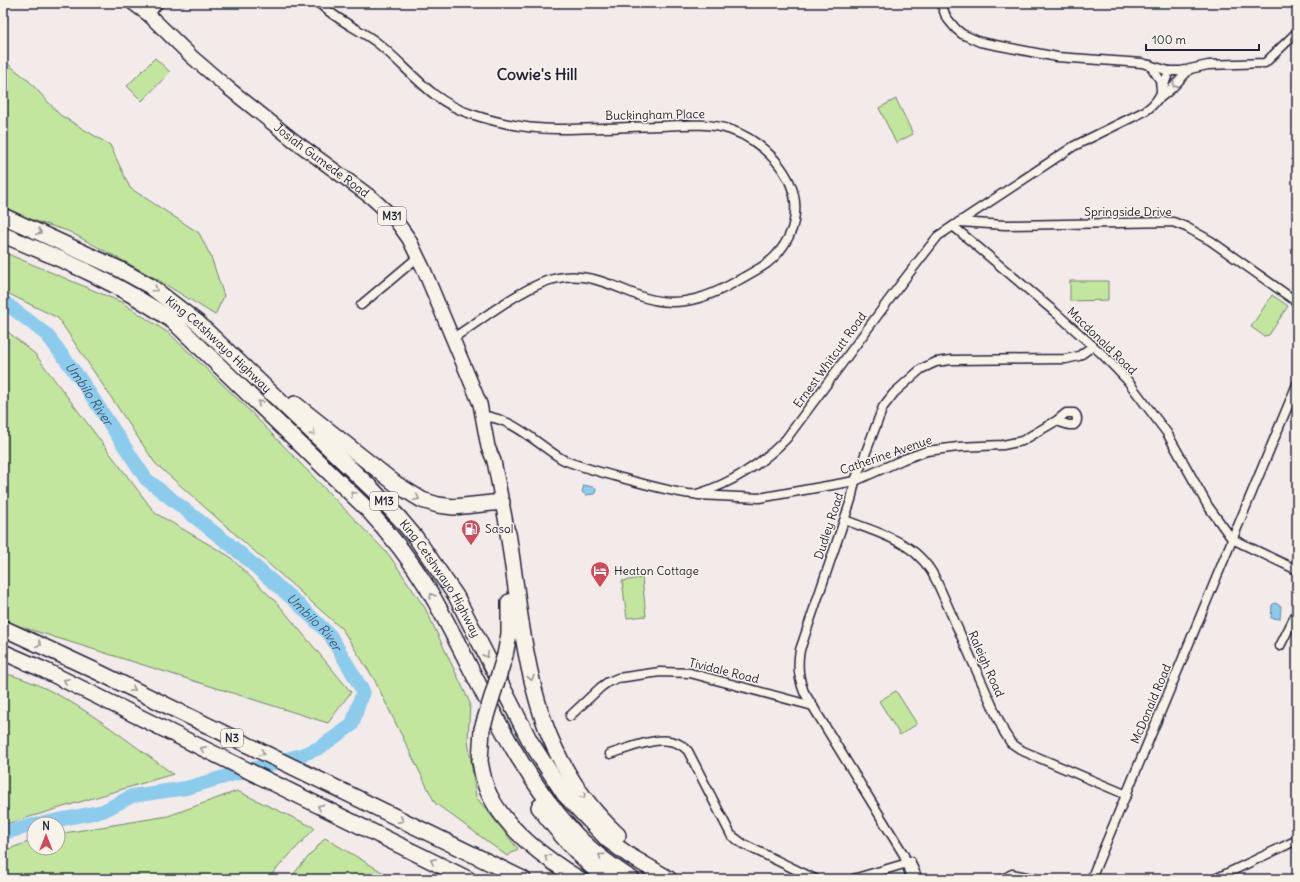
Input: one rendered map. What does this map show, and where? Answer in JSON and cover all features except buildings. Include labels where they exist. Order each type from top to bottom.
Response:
[{"type":"highway","name":"King Cetshwayo Highway","points":[[3,216],[119,268],[150,286],[198,323],[372,489],[416,538],[456,596],[530,741],[564,794],[608,840],[630,856],[669,879]]},
{"type":"highway","name":"King Cetshwayo Highway","points":[[3,235],[120,287],[154,307],[174,322],[368,510],[393,538],[412,563],[442,613],[512,745],[541,793],[572,831],[594,851],[632,879]]},
{"type":"highway","points":[[251,374],[283,395],[408,493],[422,500],[438,505],[464,507],[498,503]]},
{"type":"highway","points":[[504,534],[510,618],[509,634],[505,655],[482,729],[480,761],[484,782],[490,796],[504,817],[514,828],[540,852],[579,879]]},
{"type":"highway","points":[[504,534],[532,685],[553,748],[564,769],[596,813],[631,847],[653,863],[680,879]]},
{"type":"highway","points":[[442,613],[452,639],[497,736],[527,790],[564,840],[588,864],[606,879]]},
{"type":"highway","name":"N3","points":[[3,628],[98,672],[366,804],[523,879]]},
{"type":"highway","name":"N3","points":[[3,652],[44,670],[468,879]]},
{"type":"highway","points":[[3,660],[44,670]]},
{"type":"main road","name":"Josiah Gumede Road","points":[[133,3],[150,16],[192,57],[227,87],[292,139],[372,198],[394,218],[409,239],[476,394],[483,416],[488,447],[487,461],[504,534]]},
{"type":"street","points":[[150,16],[159,3]]},
{"type":"street","name":"Buckingham Place","points":[[319,3],[386,50],[426,89],[446,104],[460,110],[519,125],[555,129],[700,125],[716,126],[731,130],[760,146],[780,166],[789,181],[795,202],[795,219],[793,227],[782,247],[763,266],[715,293],[697,300],[665,301],[638,295],[610,283],[591,278],[557,278],[528,289],[453,338]]},
{"type":"street","points":[[941,3],[946,17],[956,29],[962,34],[980,42],[1057,57],[1149,64],[1169,71],[1189,70],[1208,65],[1265,63],[1297,32]]},
{"type":"street","points":[[1149,64],[1160,80],[1161,96]]},
{"type":"street","name":"Ernest Whitcutt Road","points":[[695,494],[741,475],[777,448],[798,423],[931,244],[956,224],[1074,146],[1145,111],[1156,104],[1161,96],[1171,89],[1189,70]]},
{"type":"street","points":[[1161,96],[1169,71]]},
{"type":"street","name":"Springside Drive","points":[[956,224],[1005,225],[1173,222],[1186,227],[1211,242],[1297,302]]},
{"type":"street","name":"Macdonald Road","points":[[956,224],[1093,346],[1127,380],[1163,427],[1208,506],[1232,538]]},
{"type":"street","points":[[361,304],[418,257]]},
{"type":"street","name":"Dudley Road","points":[[918,879],[800,682],[798,661],[852,500],[855,481],[884,407],[894,394],[928,364],[951,360],[1066,359],[1078,356],[1093,346]]},
{"type":"street","points":[[1297,384],[1232,538],[1297,570]]},
{"type":"street","points":[[483,416],[503,420],[563,459],[582,467],[695,494]]},
{"type":"street","name":"Catherine Avenue","points":[[695,494],[759,498],[855,481],[904,459],[927,451],[958,446],[1004,445],[1022,442],[1056,421]]},
{"type":"street","name":"Raleigh Road","points":[[845,520],[906,545],[920,555],[927,564],[934,575],[1004,732],[1011,743],[1024,751],[1126,795]]},
{"type":"street","name":"McDonald Road","points":[[1091,879],[1232,538]]},
{"type":"street","points":[[1280,646],[1297,612]]},
{"type":"street","name":"Tividale Road","points":[[570,716],[608,682],[618,678],[660,672],[690,673],[813,706]]},
{"type":"street","points":[[610,754],[655,741],[668,740],[679,743],[688,751],[731,835],[742,844],[815,879]]},
{"type":"street","points":[[1215,879],[1297,840]]},
{"type":"street","points":[[853,879],[909,862]]},
{"type":"street","name":"Dudley Road","points":[[909,862],[911,879]]},
{"type":"street","points":[[1003,879],[1012,874],[1036,879]]},
{"type":"green space","points":[[155,58],[170,72],[142,101],[127,86]]},
{"type":"green space","points":[[3,60],[28,80],[60,115],[110,145],[130,188],[199,233],[211,257],[224,296],[215,315],[155,278],[68,231],[3,211]]},
{"type":"green space","points":[[896,99],[913,134],[896,143],[879,108]]},
{"type":"green space","points":[[3,252],[121,302],[170,334],[243,404],[389,555],[425,608],[470,703],[468,740],[476,797],[518,849],[507,856],[435,803],[374,679],[342,629],[155,463],[58,318],[3,291]]},
{"type":"green space","points":[[1070,281],[1108,281],[1108,300],[1070,301]]},
{"type":"green space","points":[[1272,295],[1288,306],[1269,335],[1264,336],[1251,327]]},
{"type":"green space","points":[[3,328],[35,354],[155,513],[229,556],[278,604],[351,692],[328,723],[3,621]]},
{"type":"green space","points":[[642,578],[646,616],[627,618],[622,581]]},
{"type":"green space","points":[[3,673],[25,680],[48,690],[92,715],[173,774],[33,816],[26,816],[26,818],[3,825]]},
{"type":"green space","points":[[896,691],[917,724],[900,735],[879,701]]},
{"type":"green space","points":[[237,791],[315,828],[267,879],[3,879],[3,851],[26,843],[26,856],[66,856],[66,833],[168,816]]},
{"type":"green space","points":[[325,838],[394,879],[289,879]]},
{"type":"water","points":[[584,485],[596,488],[595,494],[586,495],[582,492]]},
{"type":"water","points":[[1275,603],[1281,606],[1280,619],[1271,618],[1272,605]]},
{"type":"waterway","name":"Umbilo River","points":[[3,301],[47,335],[81,380],[146,479],[233,547],[295,601],[330,635],[363,691],[352,725],[319,748],[301,755],[186,788],[132,796],[103,811],[66,819]]},
{"type":"waterway","name":"Umbilo River","points":[[3,833],[26,827]]},
{"type":"place","name":"Sasol","points":[[471,546]]},
{"type":"place","name":"Heaton Cottage","points":[[600,588]]},
{"type":"district","name":"Cowie's Hill","points":[[537,74]]}]
